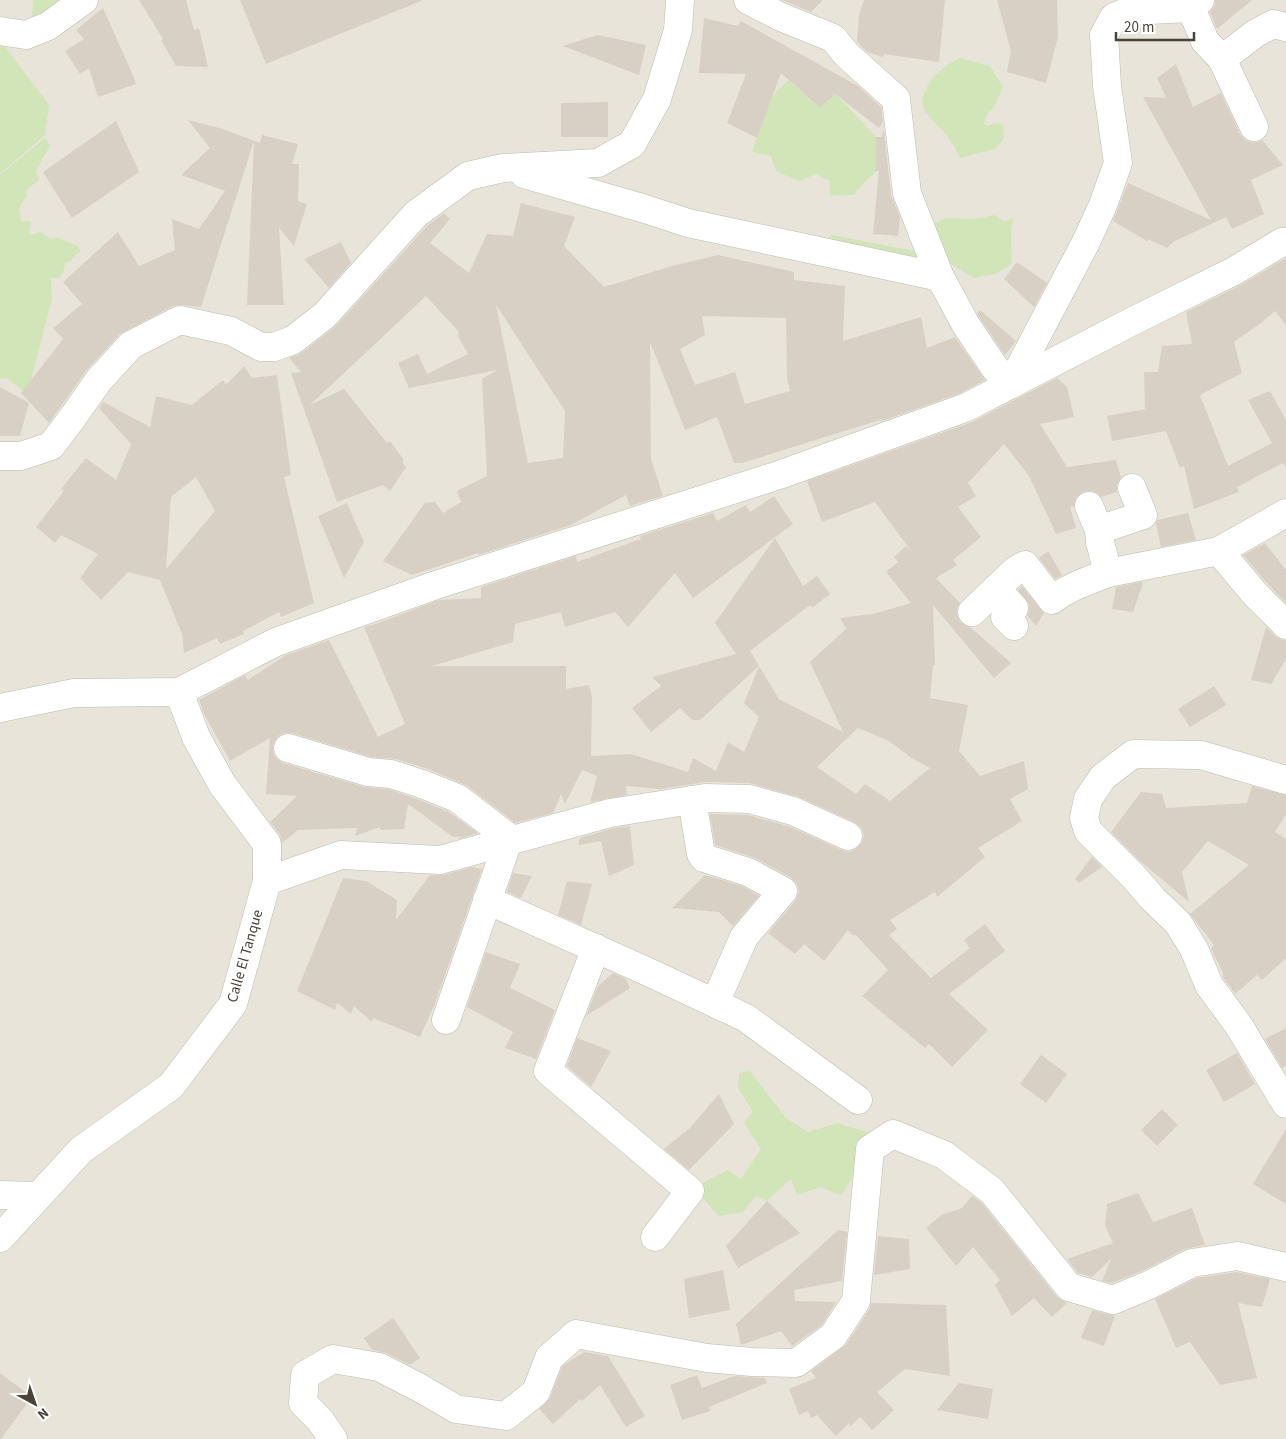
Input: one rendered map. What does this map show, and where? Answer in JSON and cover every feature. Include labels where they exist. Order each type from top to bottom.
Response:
[{"type":"street","points":[[0,31],[26,35],[48,26],[84,0]]},
{"type":"street","points":[[0,456],[21,456],[51,446],[98,380],[131,345],[180,320],[231,331],[261,347],[274,347],[293,340],[325,315],[416,214],[468,176],[503,168],[598,163],[632,144],[657,99],[678,30],[680,0]]},
{"type":"street","points":[[748,0],[781,17],[833,38],[847,55],[896,99],[906,193],[940,277],[966,325],[995,368],[1011,384]]},
{"type":"street","points":[[1011,384],[1103,205],[1118,163],[1107,86],[1104,35],[1114,17],[1129,11],[1195,4],[1205,41],[1222,59],[1254,127]]},
{"type":"street","points":[[1222,59],[1256,33],[1273,24],[1286,26]]},
{"type":"street","points":[[503,168],[688,223],[940,277]]},
{"type":"street","points":[[0,708],[74,693],[180,692],[276,642],[436,585],[780,475],[967,407],[1234,271],[1282,242],[1286,242]]},
{"type":"street","points":[[1108,573],[1094,518],[1143,515],[1132,488]]},
{"type":"street","points":[[972,612],[1016,570],[1025,565],[1052,600],[1077,585],[1108,573],[1219,551],[1286,512]]},
{"type":"street","points":[[1219,551],[1255,594],[1286,625]]},
{"type":"street","points":[[996,588],[1014,608],[1005,617],[1014,626]]},
{"type":"street","name":"Calle El Tanque","points":[[0,1238],[81,1150],[171,1086],[233,1004],[267,881],[268,844],[222,784],[196,738],[180,692]]},
{"type":"street","points":[[288,748],[368,772],[391,774],[457,798],[510,841]]},
{"type":"street","points":[[1286,780],[1201,755],[1133,754],[1103,777],[1088,799],[1084,818],[1088,831],[1178,923],[1194,949],[1209,985],[1240,1026],[1286,1104]]},
{"type":"street","points":[[267,881],[341,855],[440,860],[610,813],[705,798],[749,799],[793,811],[848,836]]},
{"type":"street","points":[[692,800],[701,854],[704,858],[748,872],[783,891],[744,937],[715,1003],[725,1008]]},
{"type":"street","points":[[446,1020],[487,900],[510,841]]},
{"type":"street","points":[[487,900],[596,948],[746,1018],[858,1100]]},
{"type":"street","points":[[596,948],[548,1071],[690,1191],[655,1238]]},
{"type":"street","points":[[333,1439],[320,1420],[303,1403],[305,1374],[334,1359],[379,1368],[420,1388],[456,1409],[506,1416],[536,1392],[549,1358],[576,1334],[707,1358],[796,1363],[832,1336],[856,1301],[870,1148],[894,1134],[944,1155],[992,1190],[1069,1287],[1113,1300],[1150,1285],[1192,1263],[1238,1256],[1286,1267]]},
{"type":"street","points":[[0,1195],[38,1196]]},
{"type":"shaded area","points":[[0,0],[1286,0],[1286,1439],[0,1439]]},
{"type":"green space","points":[[33,0],[71,0],[31,27]]},
{"type":"green space","points":[[0,45],[6,48],[49,105],[45,135],[0,174]]},
{"type":"green space","points":[[960,58],[990,66],[1003,87],[994,107],[987,114],[984,124],[988,126],[994,123],[1003,125],[1004,138],[995,149],[960,158],[948,137],[926,112],[922,102],[926,89],[936,74]]},
{"type":"green space","points":[[788,80],[820,108],[835,93],[876,137],[876,171],[853,195],[830,196],[830,181],[816,174],[799,181],[776,171],[771,156],[752,152],[770,98]]},
{"type":"green space","points":[[45,138],[50,146],[36,171],[39,180],[26,190],[27,195],[19,208],[21,221],[31,221],[29,235],[41,232],[51,239],[58,238],[78,246],[81,252],[76,254],[71,261],[65,263],[64,270],[59,278],[51,278],[52,298],[29,388],[23,391],[8,379],[0,378],[0,175]]},
{"type":"green space","points":[[994,215],[1006,222],[1013,217],[1011,235],[1012,264],[995,274],[974,278],[941,258],[926,227],[946,218],[975,219]]},
{"type":"green space","points":[[832,235],[931,254],[936,265],[805,257]]},
{"type":"green space","points":[[749,1070],[786,1118],[808,1132],[837,1123],[870,1133],[852,1178],[841,1196],[821,1187],[797,1195],[791,1179],[767,1201],[756,1196],[743,1212],[719,1216],[693,1188],[728,1170],[741,1179],[761,1149],[744,1123],[753,1112],[738,1088],[739,1074]]},
{"type":"building","points":[[139,0],[186,0],[194,30],[199,28],[208,67],[176,66],[161,40],[163,39]]},
{"type":"building","points":[[240,0],[421,0],[421,1],[266,64]]},
{"type":"building","points":[[782,0],[823,0],[811,12]]},
{"type":"building","points":[[864,0],[945,0],[939,62],[884,54],[883,57],[867,52],[857,42],[859,15]]},
{"type":"building","points":[[997,0],[1057,0],[1058,37],[1046,83],[1007,72],[1011,51]]},
{"type":"building","points":[[1215,0],[1252,0],[1217,29],[1210,12],[1215,5]]},
{"type":"building","points":[[103,8],[136,84],[98,97],[89,68],[80,74],[65,51],[84,39],[76,30]]},
{"type":"building","points":[[704,18],[738,26],[741,21],[858,86],[881,107],[883,122],[879,128],[835,94],[820,108],[781,73],[757,138],[727,123],[746,74],[699,73]]},
{"type":"building","points":[[597,35],[646,45],[639,75],[563,46]]},
{"type":"building","points":[[1176,64],[1193,107],[1221,93],[1240,134],[1245,140],[1253,143],[1262,140],[1283,165],[1251,180],[1264,214],[1232,229],[1226,217],[1173,242],[1167,248],[1148,239],[1147,241],[1113,221],[1128,183],[1211,220],[1143,97],[1166,98],[1157,78]]},
{"type":"building","points":[[608,102],[608,137],[561,137],[561,103]]},
{"type":"building","points":[[188,120],[223,129],[260,143],[262,135],[298,144],[292,164],[299,164],[298,201],[307,204],[294,246],[279,228],[284,305],[247,305],[254,141],[201,307],[173,306],[120,334],[86,371],[49,423],[21,393],[63,339],[53,328],[82,304],[63,282],[118,232],[139,266],[175,250],[172,219],[199,229],[225,191],[181,175],[210,148]]},
{"type":"building","points":[[116,121],[139,172],[72,218],[43,172]]},
{"type":"building","points":[[883,131],[891,195],[900,217],[898,236],[873,234],[879,171],[876,171],[876,137],[882,137]]},
{"type":"building","points":[[521,203],[575,217],[564,246],[604,287],[672,266],[718,255],[794,272],[794,280],[845,286],[843,341],[921,317],[927,348],[955,337],[985,380],[961,393],[879,422],[883,419],[742,463],[734,463],[717,417],[685,430],[650,342],[651,459],[663,496],[630,506],[626,495],[571,525],[412,575],[383,561],[425,503],[435,502],[443,513],[461,502],[457,491],[487,476],[482,379],[497,370],[409,388],[398,363],[418,354],[427,374],[468,354],[458,336],[459,332],[426,296],[310,405],[344,389],[387,443],[390,441],[404,460],[402,462],[406,467],[390,491],[383,485],[337,502],[291,373],[301,372],[289,358],[303,352],[336,326],[427,226],[444,213],[450,219],[430,243],[469,273],[487,234],[513,236]],"holes":[[[496,305],[565,411],[563,458],[528,463]],[[702,316],[786,318],[787,378],[790,391],[745,404],[735,372],[695,385],[680,349],[705,335]]]},
{"type":"building","points":[[341,242],[351,263],[329,288],[304,259]]},
{"type":"building","points":[[1286,258],[1286,325],[1275,311],[1234,342],[1242,373],[1200,395],[1228,466],[1272,443],[1248,400],[1270,391],[1286,420],[1286,467],[1283,463],[1237,487],[1239,492],[1194,509],[1184,466],[1180,468],[1166,431],[1112,441],[1107,416],[1145,409],[1144,372],[1158,372],[1162,346],[1192,344],[1186,312],[1241,285]]},
{"type":"building","points":[[1017,262],[1047,283],[1034,307],[1004,279]]},
{"type":"building","points":[[980,310],[1016,341],[1005,355],[979,317],[977,313]]},
{"type":"building","points":[[244,366],[252,378],[277,375],[291,475],[284,477],[314,603],[281,617],[279,612],[243,631],[244,634],[220,644],[217,638],[184,653],[182,634],[160,580],[128,572],[101,600],[80,578],[98,554],[61,535],[55,543],[36,527],[64,491],[61,489],[86,458],[116,480],[131,444],[99,408],[103,402],[150,427],[156,396],[192,405],[223,380],[226,385]],"holes":[[[196,477],[215,511],[166,569],[171,497]]]},
{"type":"building","points":[[1057,378],[1067,387],[1074,417],[1040,424],[1067,467],[1116,460],[1121,477],[1117,485],[1117,492],[1101,497],[1098,493],[1091,491],[1083,492],[1076,497],[1074,506],[1070,507],[1076,528],[1056,534],[1029,476],[1004,444],[968,483],[976,496],[958,507],[981,537],[953,560],[957,565],[936,578],[960,603],[957,608],[957,615],[960,622],[970,627],[1011,663],[994,678],[933,605],[935,665],[933,665],[930,698],[968,705],[959,751],[980,776],[1024,761],[1028,789],[1010,799],[1022,821],[978,848],[985,857],[937,897],[935,892],[890,920],[897,929],[889,935],[931,978],[970,948],[964,940],[985,924],[1005,951],[949,994],[988,1030],[952,1067],[929,1044],[925,1048],[862,996],[888,970],[855,934],[854,936],[848,930],[824,961],[804,944],[795,954],[768,933],[795,901],[799,892],[797,884],[790,877],[755,858],[715,845],[710,814],[747,815],[788,826],[849,852],[857,848],[862,842],[864,835],[861,827],[854,822],[799,797],[749,783],[705,782],[661,789],[626,786],[627,795],[590,802],[597,776],[582,770],[565,804],[561,794],[553,813],[515,823],[466,785],[428,769],[396,759],[371,757],[292,733],[285,733],[278,736],[273,744],[273,752],[276,758],[283,763],[364,787],[388,789],[417,799],[449,812],[478,833],[458,839],[460,836],[453,837],[408,804],[404,829],[380,830],[380,827],[355,836],[357,828],[298,830],[282,843],[280,835],[270,822],[297,796],[266,794],[270,738],[230,761],[204,714],[199,700],[245,675],[248,680],[286,655],[329,640],[378,737],[405,724],[364,627],[439,600],[481,598],[481,587],[576,556],[577,562],[641,539],[640,536],[713,513],[717,521],[746,505],[750,512],[774,496],[793,524],[693,598],[675,573],[628,627],[615,612],[565,627],[561,612],[515,624],[513,642],[432,666],[566,666],[566,689],[589,685],[592,697],[591,756],[631,754],[688,772],[693,758],[716,771],[728,742],[744,752],[759,717],[744,703],[759,666],[700,720],[692,720],[680,708],[651,732],[632,708],[661,686],[652,677],[736,654],[715,623],[775,538],[803,586],[817,576],[830,594],[812,608],[810,605],[750,651],[779,699],[843,732],[810,662],[846,629],[840,618],[873,614],[911,603],[886,572],[898,562],[894,557],[906,546],[912,552],[875,502],[822,522],[807,481],[972,422]],"holes":[[[858,728],[887,740],[908,756],[930,768],[890,801],[865,784],[856,794],[817,767]]]},
{"type":"building","points":[[0,387],[29,403],[20,436],[0,436]]},
{"type":"building","points":[[347,503],[364,542],[344,578],[318,516]]},
{"type":"building","points":[[1188,513],[1196,540],[1161,547],[1156,524],[1157,520]]},
{"type":"building","points":[[1265,543],[1286,570],[1286,603],[1243,555]]},
{"type":"building","points":[[1048,551],[1062,575],[1055,579],[1039,558]]},
{"type":"building","points":[[1143,583],[1133,612],[1112,609],[1116,587]]},
{"type":"building","points":[[1022,586],[1044,613],[1036,626],[1027,615],[1029,604],[1018,590]]},
{"type":"building","points":[[1266,627],[1275,636],[1286,640],[1286,659],[1271,684],[1251,680]]},
{"type":"building","points":[[1214,686],[1226,705],[1190,727],[1178,709]]},
{"type":"building","points":[[1252,786],[1286,795],[1286,814],[1275,832],[1286,839],[1286,958],[1262,980],[1257,975],[1235,994],[1223,977],[1223,973],[1211,948],[1214,945],[1190,914],[1249,865],[1208,841],[1182,872],[1189,902],[1140,861],[1111,832],[1141,792],[1162,794],[1166,808],[1247,803]]},
{"type":"building","points":[[630,826],[634,865],[609,876],[601,841],[578,845],[580,838],[613,828]]},
{"type":"building","points":[[1092,857],[1102,867],[1079,883],[1075,879]]},
{"type":"building","points":[[472,867],[482,869],[434,1006],[420,1037],[373,1018],[372,1022],[354,1006],[351,1014],[337,1003],[335,1010],[297,991],[343,878],[366,881],[397,900],[396,920],[430,875],[444,875]]},
{"type":"building","points":[[513,873],[532,876],[521,898],[507,892]]},
{"type":"building","points":[[705,875],[742,886],[759,896],[733,926],[719,912],[672,908]]},
{"type":"building","points":[[567,881],[592,884],[581,925],[558,915]]},
{"type":"building","points":[[486,952],[520,964],[510,988],[555,1010],[536,1059],[505,1048],[513,1032],[467,1007]]},
{"type":"building","points":[[613,973],[626,979],[630,988],[586,1016],[598,986]]},
{"type":"building","points":[[1286,1028],[1286,1066],[1282,1068],[1265,1039]]},
{"type":"building","points":[[577,1038],[611,1051],[591,1087],[567,1066]]},
{"type":"building","points":[[1237,1053],[1255,1084],[1224,1102],[1206,1070]]},
{"type":"building","points":[[1041,1055],[1067,1074],[1046,1103],[1020,1084]]},
{"type":"building","points":[[719,1094],[734,1124],[689,1170],[664,1149],[690,1128]]},
{"type":"building","points":[[1162,1109],[1178,1125],[1157,1146],[1141,1130]]},
{"type":"building","points":[[1286,1129],[1286,1204],[1253,1184]]},
{"type":"building","points":[[1138,1193],[1153,1222],[1192,1208],[1205,1245],[1185,1249],[1142,1271],[1112,1283],[1102,1281],[1111,1259],[1092,1277],[1078,1273],[1067,1259],[1113,1243],[1105,1226],[1107,1204]]},
{"type":"building","points":[[972,1196],[981,1202],[1057,1297],[1067,1303],[1052,1317],[1034,1298],[1012,1316],[995,1285],[1000,1280],[973,1247],[956,1266],[926,1228],[941,1215],[962,1208]]},
{"type":"building","points":[[767,1201],[800,1233],[738,1268],[726,1246]]},
{"type":"building","points":[[838,1230],[847,1232],[842,1281],[794,1290],[795,1301],[836,1302],[822,1325],[792,1346],[781,1331],[741,1345],[736,1324]]},
{"type":"building","points":[[878,1236],[909,1239],[910,1269],[874,1275]]},
{"type":"building","points":[[723,1270],[730,1310],[689,1318],[684,1279]]},
{"type":"building","points":[[1236,1272],[1270,1279],[1262,1307],[1238,1303],[1257,1378],[1220,1385],[1190,1342],[1176,1348],[1155,1299],[1197,1278]]},
{"type":"building","points":[[871,1303],[946,1305],[950,1376],[905,1369],[877,1392],[894,1410],[872,1430],[860,1417],[851,1426],[849,1423],[836,1436],[817,1415],[811,1418],[808,1411],[799,1415],[789,1389],[816,1378],[811,1371],[846,1345],[869,1310]]},
{"type":"building","points":[[1092,1310],[1115,1316],[1104,1346],[1081,1338]]},
{"type":"building","points":[[393,1318],[420,1358],[410,1365],[386,1353],[372,1350],[364,1338]]},
{"type":"building","points":[[585,1352],[608,1356],[645,1416],[626,1427],[600,1385],[582,1401],[580,1399],[553,1424],[539,1409],[550,1398],[562,1367]]},
{"type":"building","points":[[0,1373],[32,1397],[1,1439],[0,1439]]},
{"type":"building","points":[[697,1375],[702,1388],[734,1376],[765,1378],[767,1383],[709,1407],[710,1411],[682,1420],[670,1385]]},
{"type":"building","points":[[959,1383],[993,1389],[988,1419],[937,1410]]}]
